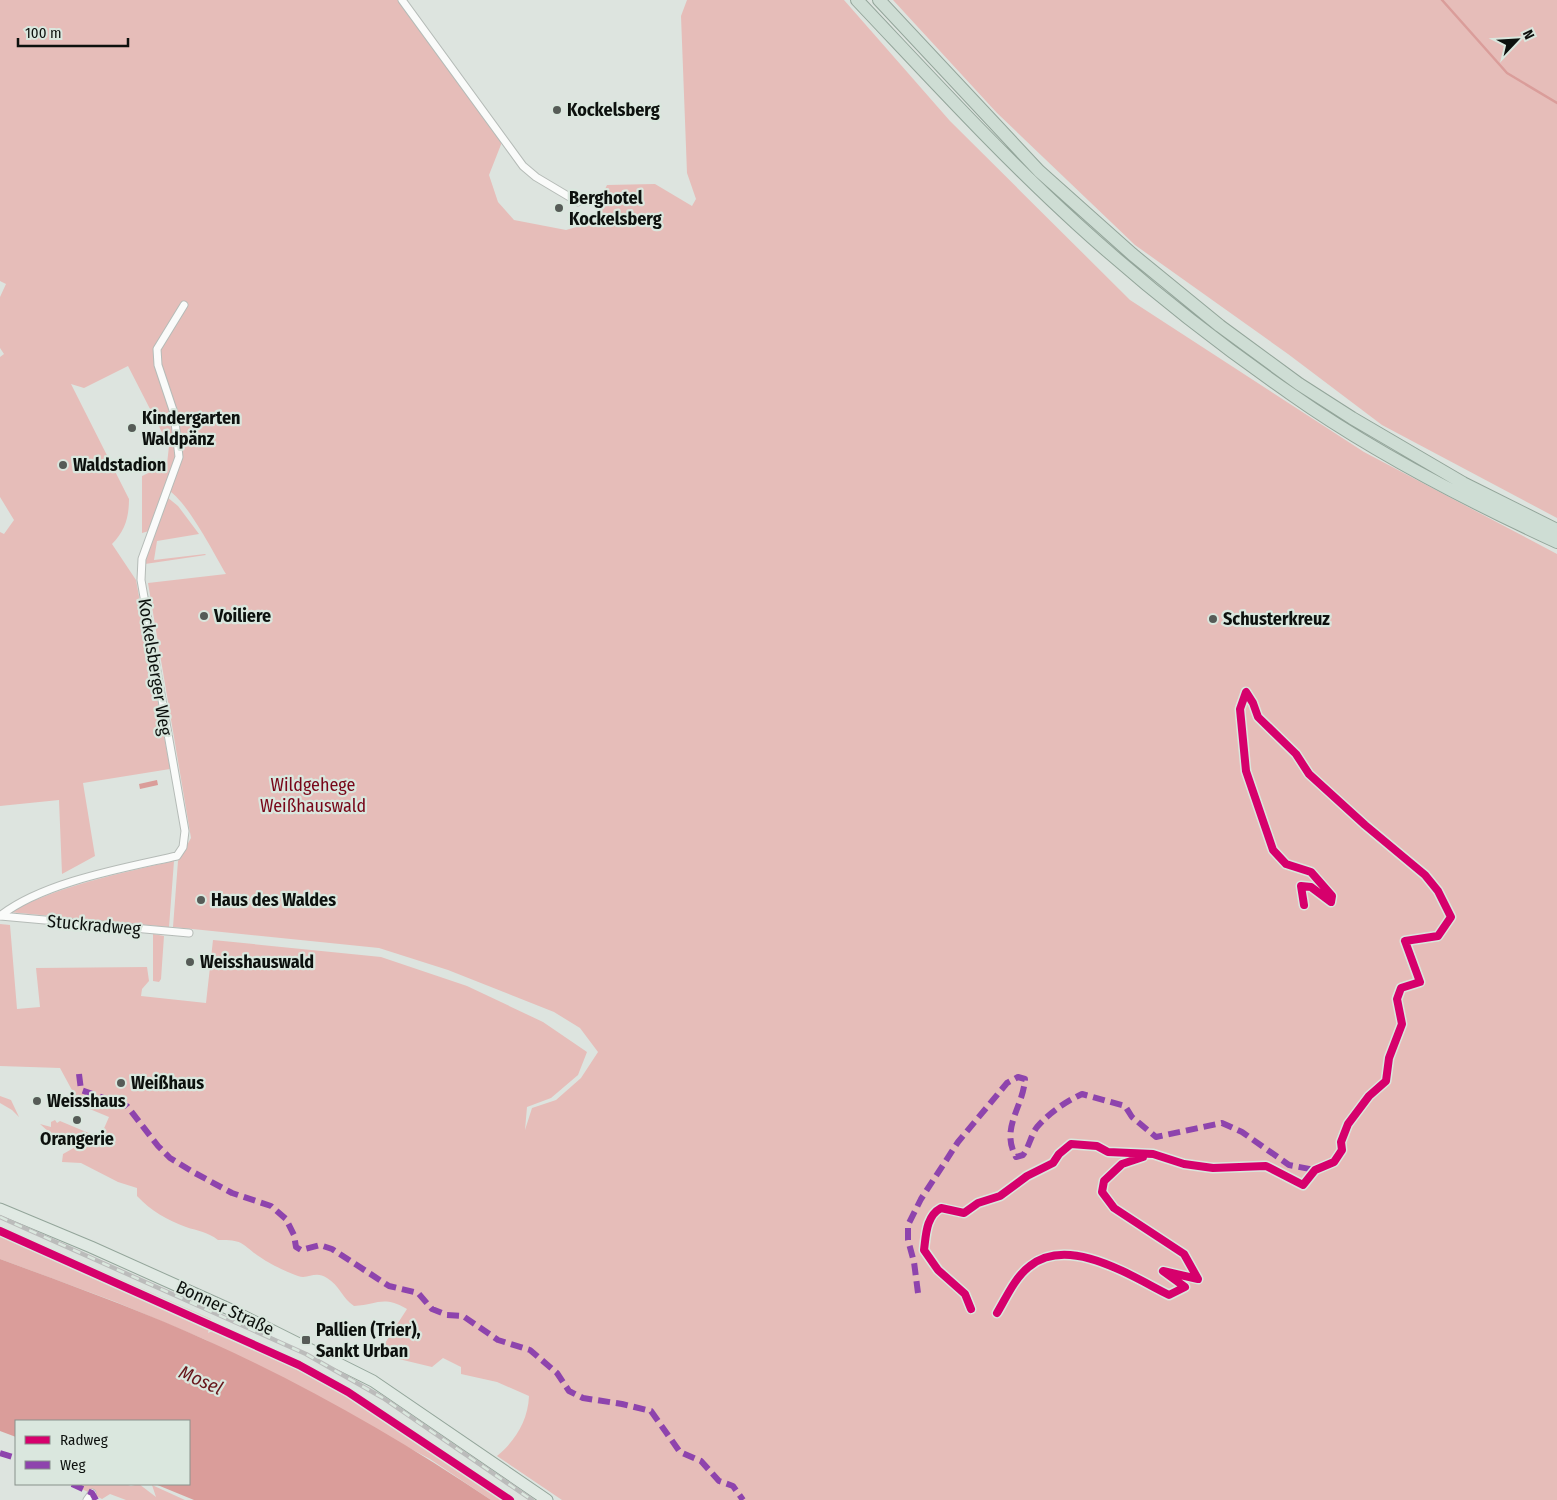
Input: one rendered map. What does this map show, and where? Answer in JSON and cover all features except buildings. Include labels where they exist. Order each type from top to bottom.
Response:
[{"type":"highway","points":[[857,0],[985,136],[1055,204],[1122,264],[1208,334],[1292,395],[1348,430],[1466,497],[1557,542]]},
{"type":"highway","points":[[879,0],[1039,171],[1132,254],[1220,326],[1300,384],[1352,418],[1463,483],[1557,530]]},
{"type":"main road","name":"Bonner Straße","points":[[0,1209],[91,1247],[305,1345],[387,1388],[548,1500]]},
{"type":"street","points":[[402,0],[523,166],[536,177],[578,202]]},
{"type":"street","name":"Kockelsberger Weg","points":[[0,916],[9,909],[54,888],[96,874],[177,856],[183,847],[184,831],[141,580],[142,559],[179,457],[174,414],[158,365],[157,350],[184,304]]},
{"type":"street","name":"Stuckradweg","points":[[0,916],[189,932]]},
{"type":"street","points":[[87,1500],[92,1493]]},
{"type":"green space","name":"Wildgehege Weißhauswald","points":[[0,0],[399,0],[502,142],[489,175],[498,202],[514,220],[566,230],[600,220],[597,206],[607,185],[655,184],[692,206],[696,199],[687,173],[681,16],[687,0],[844,0],[950,121],[1130,300],[1364,452],[1557,554],[1557,1500],[562,1500],[497,1456],[519,1430],[526,1414],[529,1396],[497,1382],[461,1374],[461,1367],[443,1358],[432,1367],[378,1354],[407,1309],[392,1302],[354,1306],[335,1284],[323,1276],[302,1277],[275,1266],[239,1242],[218,1240],[207,1233],[186,1227],[166,1218],[154,1211],[137,1196],[137,1188],[118,1182],[81,1163],[62,1162],[63,1154],[79,1145],[60,1142],[40,1124],[51,1127],[51,1122],[55,1120],[57,1123],[60,1121],[91,1134],[102,1133],[109,1117],[80,1105],[60,1068],[0,1066],[0,924],[10,925],[17,1009],[40,1007],[36,968],[147,967],[149,981],[142,989],[141,996],[206,1003],[213,940],[381,957],[467,986],[543,1022],[587,1052],[578,1075],[551,1098],[527,1107],[525,1130],[532,1108],[556,1100],[581,1078],[598,1052],[580,1028],[554,1012],[448,970],[379,948],[173,927],[178,861],[191,838],[148,583],[226,574],[191,515],[174,494],[166,489],[149,531],[142,533],[142,476],[167,464],[169,446],[128,366],[84,388],[71,384],[129,499],[125,523],[120,534],[112,544],[136,580],[170,769],[83,783],[95,856],[62,874],[59,800],[0,806],[0,532],[4,534],[14,520],[0,497],[0,357],[4,354],[0,348],[0,297],[6,284],[0,281]]},
{"type":"green space","points":[[893,0],[1557,0],[1557,518],[1382,425],[1288,354],[1135,245],[997,113]]},
{"type":"green space","points":[[167,497],[178,506],[199,534],[157,541],[154,560],[206,555],[145,564],[153,534]]},
{"type":"green space","points":[[174,861],[169,927],[9,912],[70,887]]},
{"type":"green space","points":[[153,934],[164,936],[161,979],[159,982],[153,981]]},
{"type":"green space","points":[[0,1096],[11,1100],[19,1117],[0,1103]]},
{"type":"green space","points":[[0,1226],[211,1319],[208,1333],[216,1329],[280,1358],[317,1378],[399,1428],[506,1500],[491,1500],[430,1459],[206,1340],[116,1302],[0,1259]]},
{"type":"green space","points":[[74,1485],[140,1485],[156,1497],[152,1485],[185,1500],[126,1500],[110,1494],[102,1499]]},
{"type":"water","points":[[157,780],[158,785],[140,789],[139,784]]},
{"type":"water","name":"Mosel","points":[[0,1259],[157,1319],[245,1358],[353,1414],[491,1500],[194,1500],[157,1485],[190,1485],[190,1420],[15,1420],[15,1437],[0,1431]]},
{"type":"waterway","points":[[1442,0],[1507,73],[1557,103]]},
{"type":"railway","points":[[0,1217],[306,1354],[383,1398],[532,1500]]},
{"type":"marked path","points":[[79,1074],[81,1090],[127,1106],[158,1146],[170,1158],[232,1193],[271,1206],[286,1219],[294,1235],[296,1247],[301,1250],[320,1245],[332,1249],[389,1286],[418,1293],[432,1309],[447,1315],[463,1316],[498,1340],[530,1350],[557,1373],[569,1391],[583,1398],[651,1411],[680,1452],[701,1461],[719,1481],[733,1486],[743,1500]]},
{"type":"marked path","points":[[918,1293],[914,1262],[908,1240],[908,1225],[921,1199],[958,1142],[1007,1083],[1018,1077],[1025,1079],[1021,1099],[1011,1127],[1010,1137],[1016,1157],[1023,1155],[1035,1130],[1047,1117],[1063,1104],[1082,1094],[1125,1106],[1132,1117],[1156,1137],[1222,1123],[1242,1132],[1289,1165],[1315,1170]]},
{"type":"marked path","points":[[0,1453],[15,1458]]},
{"type":"marked path","points":[[74,1485],[92,1493],[96,1500]]},
{"type":"cycle path","points":[[971,1309],[965,1294],[938,1270],[924,1250],[926,1232],[932,1216],[941,1208],[964,1213],[978,1203],[1000,1196],[1027,1176],[1053,1163],[1059,1154],[1071,1144],[1097,1146],[1108,1152],[1153,1154],[1184,1164],[1213,1168],[1266,1166],[1303,1185],[1315,1170],[1334,1162],[1342,1150],[1341,1142],[1348,1124],[1369,1096],[1386,1081],[1389,1058],[1402,1024],[1397,999],[1401,988],[1420,982],[1405,941],[1438,936],[1451,917],[1438,891],[1425,875],[1365,825],[1309,774],[1296,754],[1258,717],[1253,703],[1246,692],[1240,709],[1246,771],[1273,850],[1286,864],[1311,872],[1332,896],[1331,902],[1311,887],[1301,886],[1304,905]]},
{"type":"cycle path","points":[[997,1313],[1011,1288],[1030,1266],[1046,1258],[1063,1255],[1081,1257],[1119,1269],[1169,1295],[1185,1287],[1163,1271],[1198,1279],[1184,1254],[1114,1208],[1102,1192],[1104,1181],[1122,1164],[1143,1157]]},
{"type":"cycle path","points":[[0,1231],[299,1365],[348,1392],[510,1500]]},
{"type":"place","name":"Kockelsberg","points":[[557,110]]},
{"type":"place","name":"Berghotel Kockelsberg","points":[[559,208]]},
{"type":"place","name":"Kindergarten Waldpänz","points":[[132,428]]},
{"type":"place","name":"Waldstadion","points":[[63,465]]},
{"type":"place","name":"Voiliere","points":[[204,616]]},
{"type":"place","name":"Schusterkreuz","points":[[1213,619]]},
{"type":"place","name":"Haus des Waldes","points":[[201,900]]},
{"type":"place","name":"Weisshauswald","points":[[190,962]]},
{"type":"place","name":"Weißhaus","points":[[121,1083]]},
{"type":"place","name":"Weisshaus","points":[[37,1101]]},
{"type":"place","name":"Orangerie","points":[[77,1120]]},
{"type":"place","name":"Pallien (Trier), Sankt Urban","points":[[306,1340]]}]
